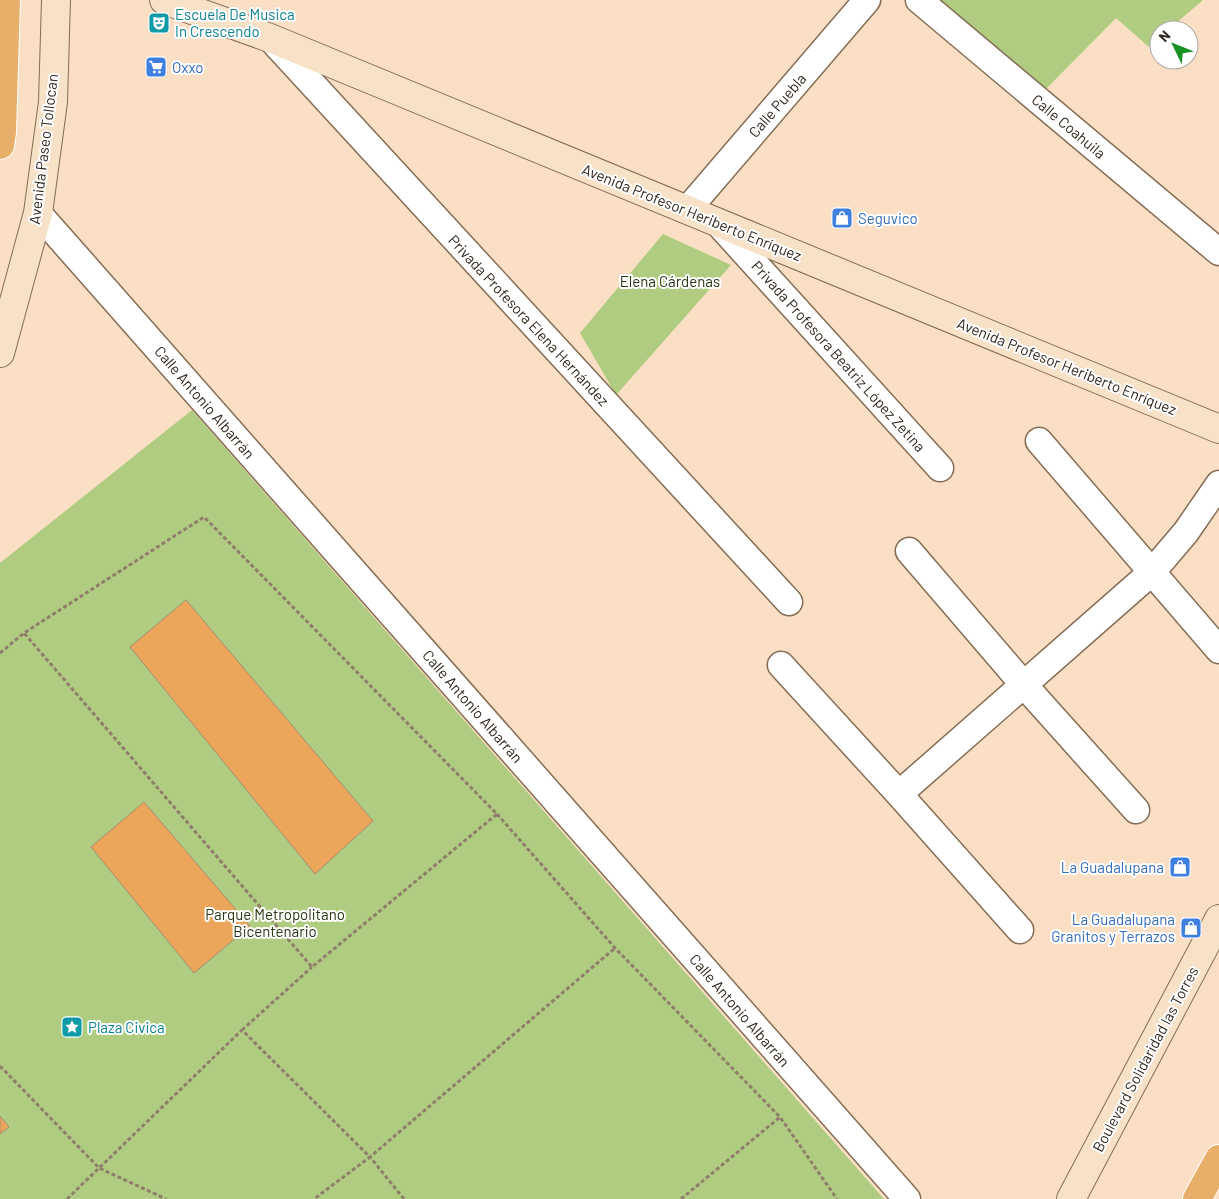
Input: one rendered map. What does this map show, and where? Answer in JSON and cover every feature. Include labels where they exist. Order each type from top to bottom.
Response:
[{"type":"highway","points":[[0,145],[6,5]]},
{"type":"highway","points":[[1196,1199],[1219,1158]]},
{"type":"main road","name":"Avenida Paseo Tollocan","points":[[0,353],[38,212],[53,102],[56,0]]},
{"type":"main road","name":"Avenida Profesor Heriberto Enríquez","points":[[164,0],[270,38],[1219,429]]},
{"type":"main road","name":"Boulevard Solidaridad las Torres","points":[[1071,1199],[1219,919]]},
{"type":"street","name":"Calle Puebla","points":[[687,210],[868,0]]},
{"type":"street","name":"Calle Coahuila","points":[[919,0],[1219,252]]},
{"type":"street","name":"Privada Profesora Elena Hernández","points":[[270,38],[789,602]]},
{"type":"street","name":"Calle Antonio Albarrán","points":[[38,212],[907,1199]]},
{"type":"street","name":"Privada Profesora Beatriz López Zetina","points":[[717,222],[940,468]]},
{"type":"street","points":[[1039,441],[1219,650]]},
{"type":"street","points":[[899,794],[1152,572],[1186,532],[1219,484]]},
{"type":"street","points":[[909,551],[1024,685],[1136,810]]},
{"type":"street","points":[[781,665],[1020,930]]},
{"type":"path","points":[[0,653],[24,633],[204,517],[497,814],[615,948],[780,1116],[837,1199]]},
{"type":"path","points":[[24,633],[312,967]]},
{"type":"path","points":[[67,1199],[242,1030],[312,967],[497,814]]},
{"type":"path","points":[[314,1199],[370,1157],[615,948]]},
{"type":"path","points":[[242,1030],[370,1157],[404,1199]]},
{"type":"path","points":[[0,1066],[99,1168],[166,1199]]},
{"type":"path","points":[[681,1199],[780,1116]]},
{"type":"green space","points":[[937,0],[1203,0],[1180,20],[1149,20],[1149,47],[1116,18],[1045,90]]},
{"type":"green space","name":"Elena Cárdenas","points":[[663,234],[731,265],[616,395],[580,333]]},
{"type":"green space","name":"Parque Metropolitano Bicentenario","points":[[192,410],[884,1199],[0,1199],[0,563]]},
{"type":"building","points":[[186,600],[373,821],[315,874],[130,647]]},
{"type":"building","points":[[144,802],[250,926],[194,973],[91,847]]},
{"type":"building","points":[[0,1116],[9,1127],[0,1134]]},
{"type":"place","name":"Escuela De Musica In Crescendo","points":[[159,23]]},
{"type":"place","name":"Oxxo","points":[[156,67]]},
{"type":"place","name":"Seguvico","points":[[842,218]]},
{"type":"place","name":"La Guadalupana","points":[[1180,867]]},
{"type":"place","name":"La Guadalupana Granitos y Terrazos","points":[[1191,928]]},
{"type":"place","name":"Plaza Civica","points":[[72,1027]]}]
